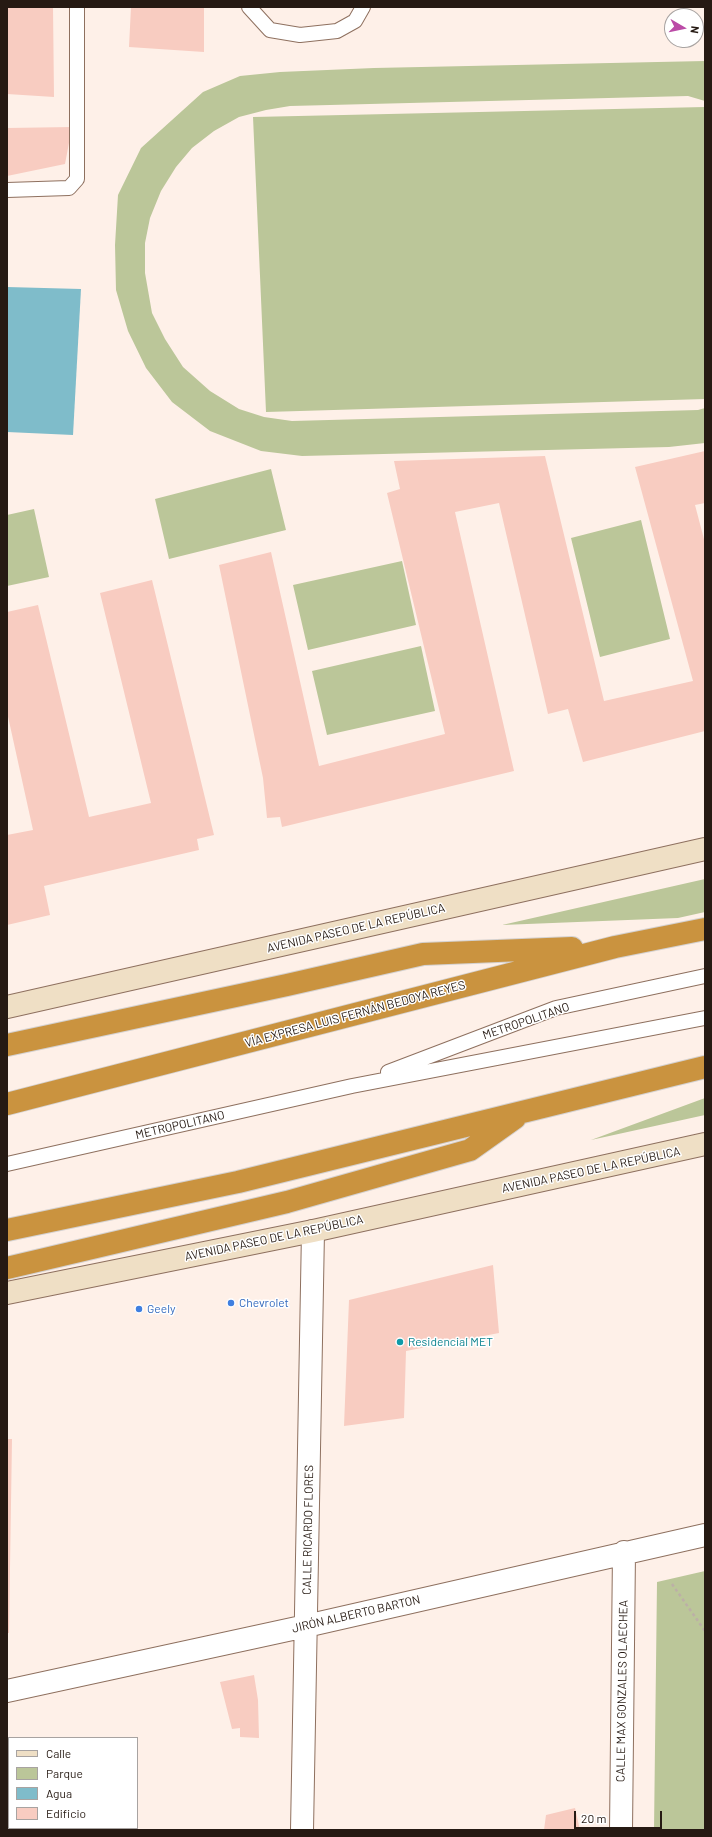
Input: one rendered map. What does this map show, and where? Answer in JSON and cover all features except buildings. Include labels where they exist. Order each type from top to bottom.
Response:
[{"type":"highway","name":"VÍA EXPRESA LUIS FERNÁN BEDOYA REYES","points":[[7,1104],[615,947],[705,929]]},
{"type":"highway","points":[[7,1045],[287,986],[423,954],[615,947]]},
{"type":"highway","points":[[7,1230],[238,1182],[705,1067]]},
{"type":"highway","points":[[7,1268],[287,1202],[470,1150],[524,1112]]},
{"type":"main road","name":"AVENIDA PASEO DE LA REPÚBLICA","points":[[7,1007],[705,849]]},
{"type":"main road","name":"AVENIDA PASEO DE LA REPÚBLICA","points":[[7,1293],[314,1231],[705,1144]]},
{"type":"street","name":"CALLE RICARDO FLORES","points":[[302,1830],[314,1231]]},
{"type":"street","name":"JIRÓN ALBERTO BARTON","points":[[7,1691],[306,1626],[624,1552],[705,1535]]},
{"type":"street","name":"CALLE MAX GONZALES OLAECHEA","points":[[621,1830],[624,1552]]},
{"type":"lane","points":[[7,190],[69,188],[77,179],[77,7]]},
{"type":"lane","points":[[249,7],[270,30],[300,35],[336,31],[355,21],[363,7]]},
{"type":"lane","name":"METROPOLITANO","points":[[352,1086],[556,1008],[705,976]]},
{"type":"lane","name":"METROPOLITANO","points":[[7,1164],[352,1086],[705,1018]]},
{"type":"path","points":[[672,1584],[705,1631]]},
{"type":"green space","points":[[705,61],[705,101],[688,96],[290,106],[239,117],[214,131],[192,148],[176,167],[161,191],[150,218],[145,243],[145,273],[152,313],[165,339],[183,367],[210,391],[239,409],[264,417],[292,421],[698,410],[705,408],[705,443],[669,447],[302,456],[261,451],[210,431],[172,402],[146,368],[128,331],[116,290],[115,245],[118,195],[141,148],[203,92],[240,76],[280,72],[374,68]]},
{"type":"green space","points":[[705,107],[705,399],[266,412],[253,117]]},
{"type":"green space","points":[[271,469],[286,530],[169,559],[155,499]]},
{"type":"green space","points":[[34,509],[49,577],[7,586],[7,515]]},
{"type":"green space","points":[[641,520],[670,639],[600,657],[571,538]]},
{"type":"green space","points":[[402,561],[416,625],[308,650],[293,585]]},
{"type":"green space","points":[[421,646],[435,711],[327,735],[312,671]]},
{"type":"green space","points":[[705,879],[705,912],[678,918],[502,925]]},
{"type":"green space","points":[[705,1098],[705,1115],[591,1140]]},
{"type":"green space","points":[[705,1571],[705,1830],[654,1830],[657,1582]]},
{"type":"water","points":[[7,287],[81,289],[73,435],[7,432]]},
{"type":"place","name":"Chevrolet","points":[[231,1303]]},
{"type":"place","name":"Geely","points":[[139,1309]]},
{"type":"place","name":"Residencial MET","points":[[400,1342]]}]
